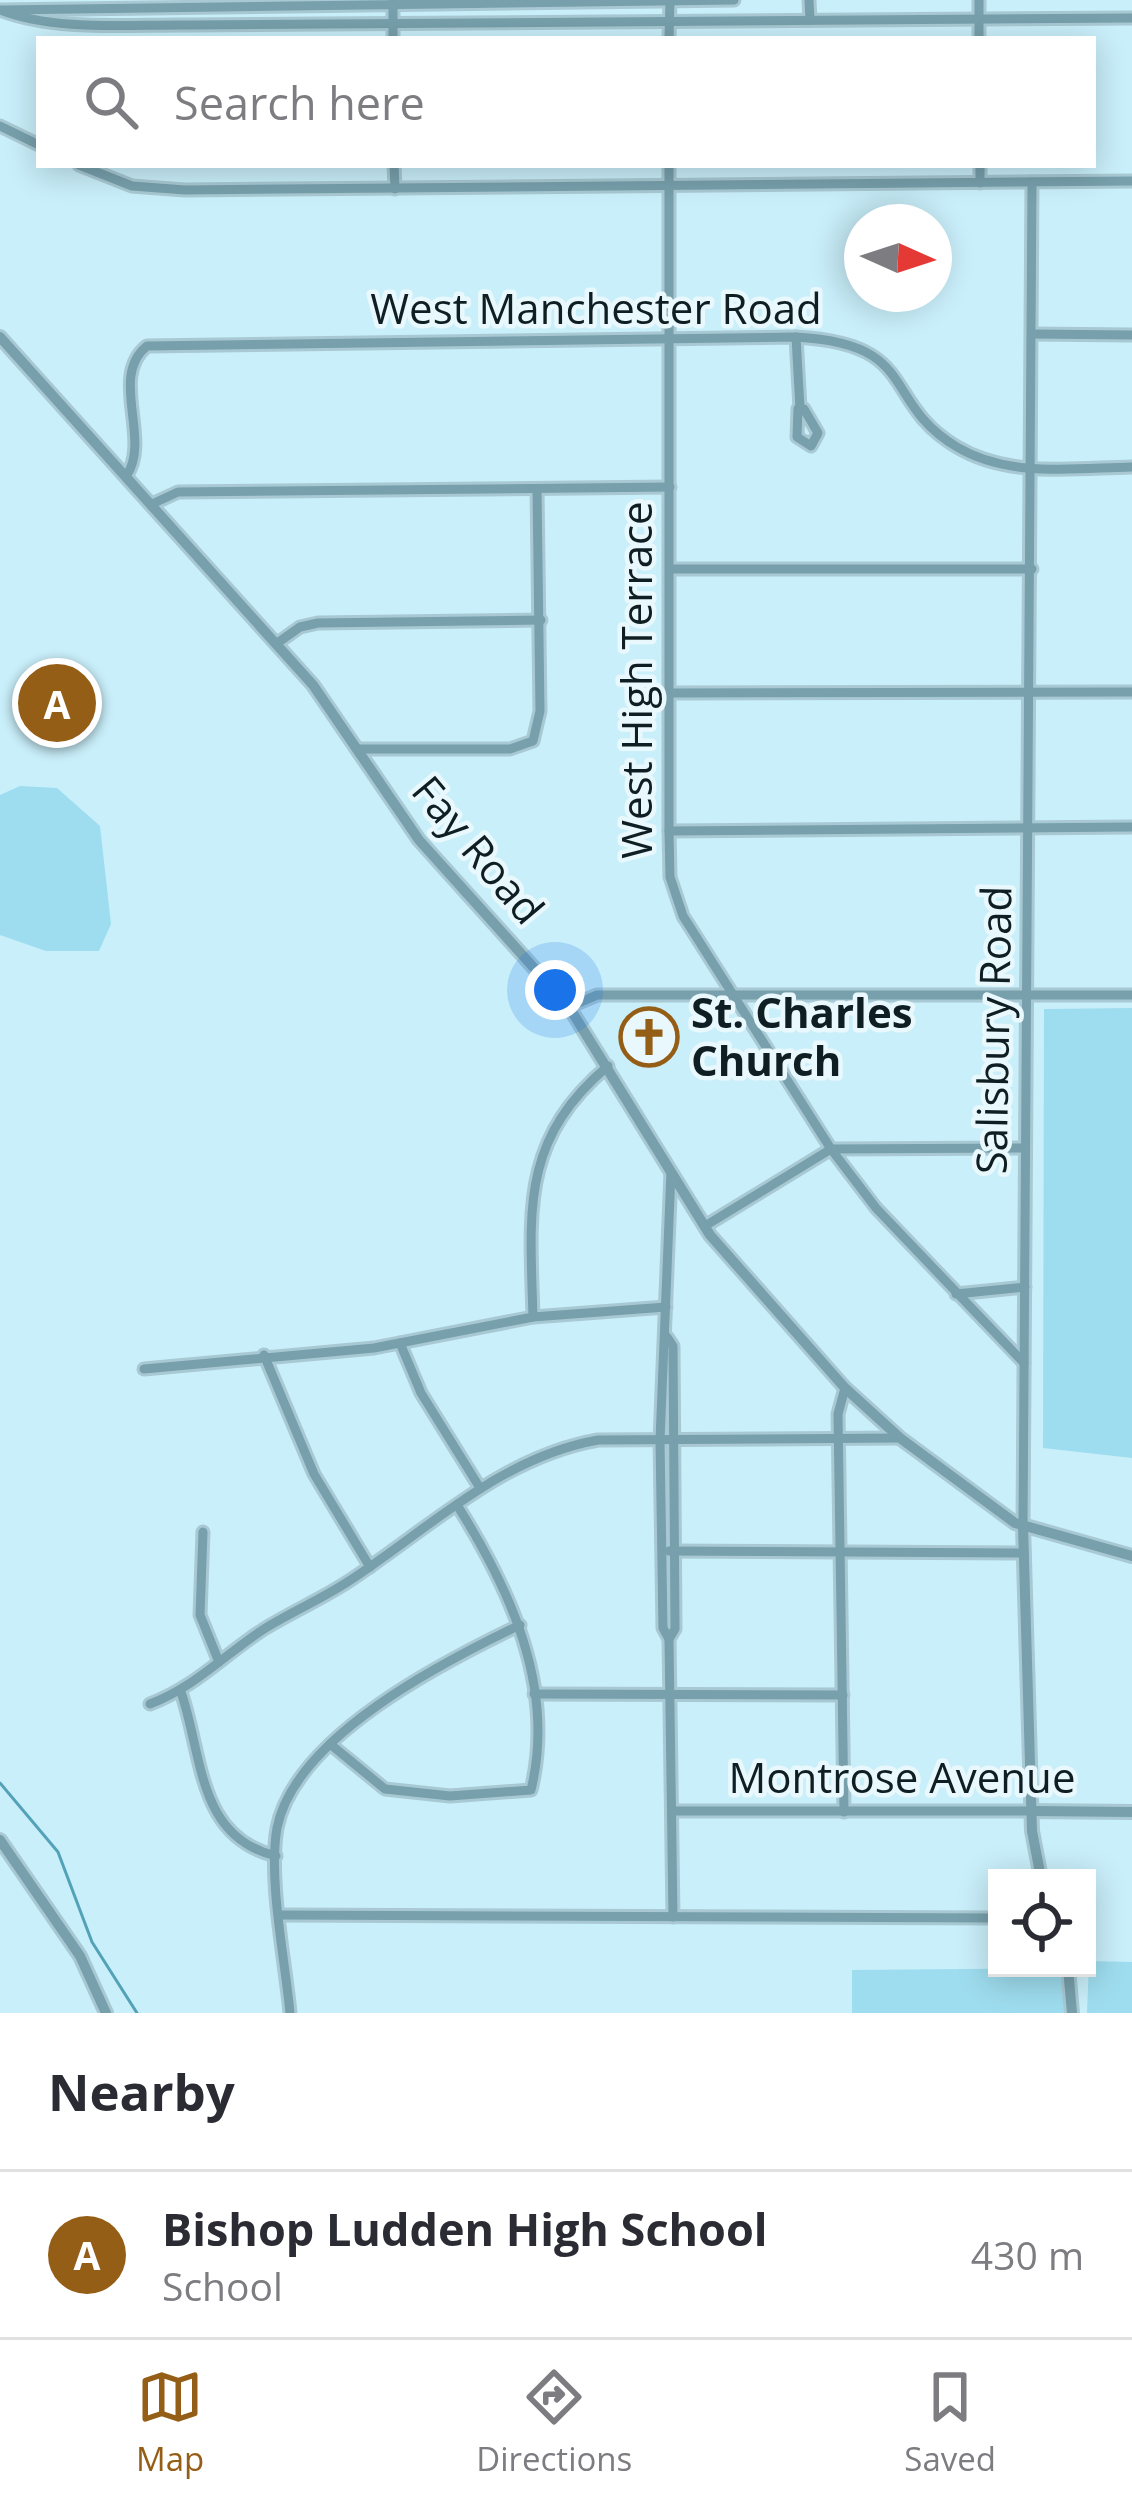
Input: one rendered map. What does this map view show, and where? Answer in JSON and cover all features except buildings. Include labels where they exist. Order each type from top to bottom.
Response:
[{"type":"street","points":[[669,36],[670,0]]},
{"type":"street","points":[[1,10],[734,0]]},
{"type":"street","points":[[809,0],[810,20]]},
{"type":"street","points":[[979,0],[980,36]]},
{"type":"street","points":[[393,2],[393,36]]},
{"type":"street","points":[[137,5],[138,25]]},
{"type":"street","points":[[1,10],[16,16],[138,25],[1132,18]]},
{"type":"street","points":[[0,126],[36,144]]},
{"type":"street","points":[[87,168],[146,189],[1132,181]]},
{"type":"street","points":[[394,168],[395,189]]},
{"type":"street","name":"West High Terrace","points":[[669,168],[669,831],[674,896],[831,1149],[876,1208],[1024,1363]]},
{"type":"street","points":[[980,168],[980,183]]},
{"type":"street","name":"Salisbury Road","points":[[1032,182],[1023,1526],[1031,1811],[1040,1869]]},
{"type":"street","points":[[1032,334],[1132,335]]},
{"type":"street","name":"Fay Road","points":[[0,337],[276,644],[358,749],[419,840],[569,1007],[705,1226],[845,1388],[982,1502],[1023,1526],[1132,1556]]},
{"type":"street","points":[[796,338],[800,408]]},
{"type":"street","name":"West Manchester Road","points":[[127,475],[134,452],[134,358],[147,346],[669,339],[796,338],[866,350],[897,377],[948,441],[987,461],[1032,468],[1132,466]]},
{"type":"street","points":[[152,504],[178,492],[670,487]]},
{"type":"street","points":[[358,749],[527,746],[539,729],[537,489]]},
{"type":"street","points":[[670,569],[1032,568]]},
{"type":"street","points":[[276,644],[300,627],[318,623],[541,620]]},
{"type":"street","points":[[669,693],[1132,692]]},
{"type":"street","points":[[669,831],[1132,827]]},
{"type":"street","points":[[569,1007],[597,995],[1132,995]]},
{"type":"street","points":[[533,1317],[533,1178],[563,1110],[608,1066]]},
{"type":"street","points":[[705,1226],[831,1149],[1025,1148]]},
{"type":"street","points":[[669,1640],[663,1628],[660,1440],[671,1172]]},
{"type":"street","points":[[956,1294],[1025,1287]]},
{"type":"street","points":[[144,1370],[264,1355],[333,1353],[533,1317],[665,1307]]},
{"type":"street","points":[[667,1336],[673,1346],[674,1441],[675,1629],[669,1640],[668,1695],[673,1917]]},
{"type":"street","points":[[400,1342],[421,1394],[480,1488]]},
{"type":"street","points":[[264,1355],[314,1474],[370,1567]]},
{"type":"street","points":[[844,1812],[839,1442],[845,1388]]},
{"type":"street","points":[[150,1704],[181,1692],[480,1488],[557,1447],[598,1440],[900,1438]]},
{"type":"street","points":[[330,1744],[373,1783],[413,1795],[522,1794],[533,1786],[534,1694],[520,1625],[497,1570],[458,1505]]},
{"type":"street","points":[[203,1532],[200,1615],[219,1662]]},
{"type":"street","points":[[661,1551],[1024,1553]]},
{"type":"street","points":[[290,2013],[276,1856],[278,1823],[290,1792],[330,1744],[442,1666],[520,1625]]},
{"type":"street","points":[[181,1692],[220,1823],[251,1848],[276,1856]]},
{"type":"street","points":[[534,1694],[843,1695]]},
{"type":"street","name":"Montrose Avenue","points":[[672,1810],[1132,1812]]},
{"type":"street","points":[[0,1840],[80,1957],[106,2013]]},
{"type":"street","points":[[282,1916],[988,1918]]},
{"type":"street","points":[[1069,1977],[1072,2013]]},
{"type":"shaded area","points":[[20,786],[57,788],[100,826],[111,924],[99,951],[46,951],[0,935],[0,795]]},
{"type":"shaded area","points":[[1132,1008],[1132,1458],[1043,1448],[1044,1009]]},
{"type":"shaded area","points":[[1096,1961],[1132,1962],[1132,2013],[1087,2013],[1088,1977],[1096,1977]]},
{"type":"shaded area","points":[[988,1969],[988,1977],[1063,1977],[1065,2013],[852,2013],[852,1970]]},
{"type":"waterway","points":[[0,1783],[58,1852],[92,1942],[137,2013]]},
{"type":"place","name":"Bishop Ludden High School","points":[[57,703]]},
{"type":"place","name":"St. Charles Church","points":[[649,1037]]}]
